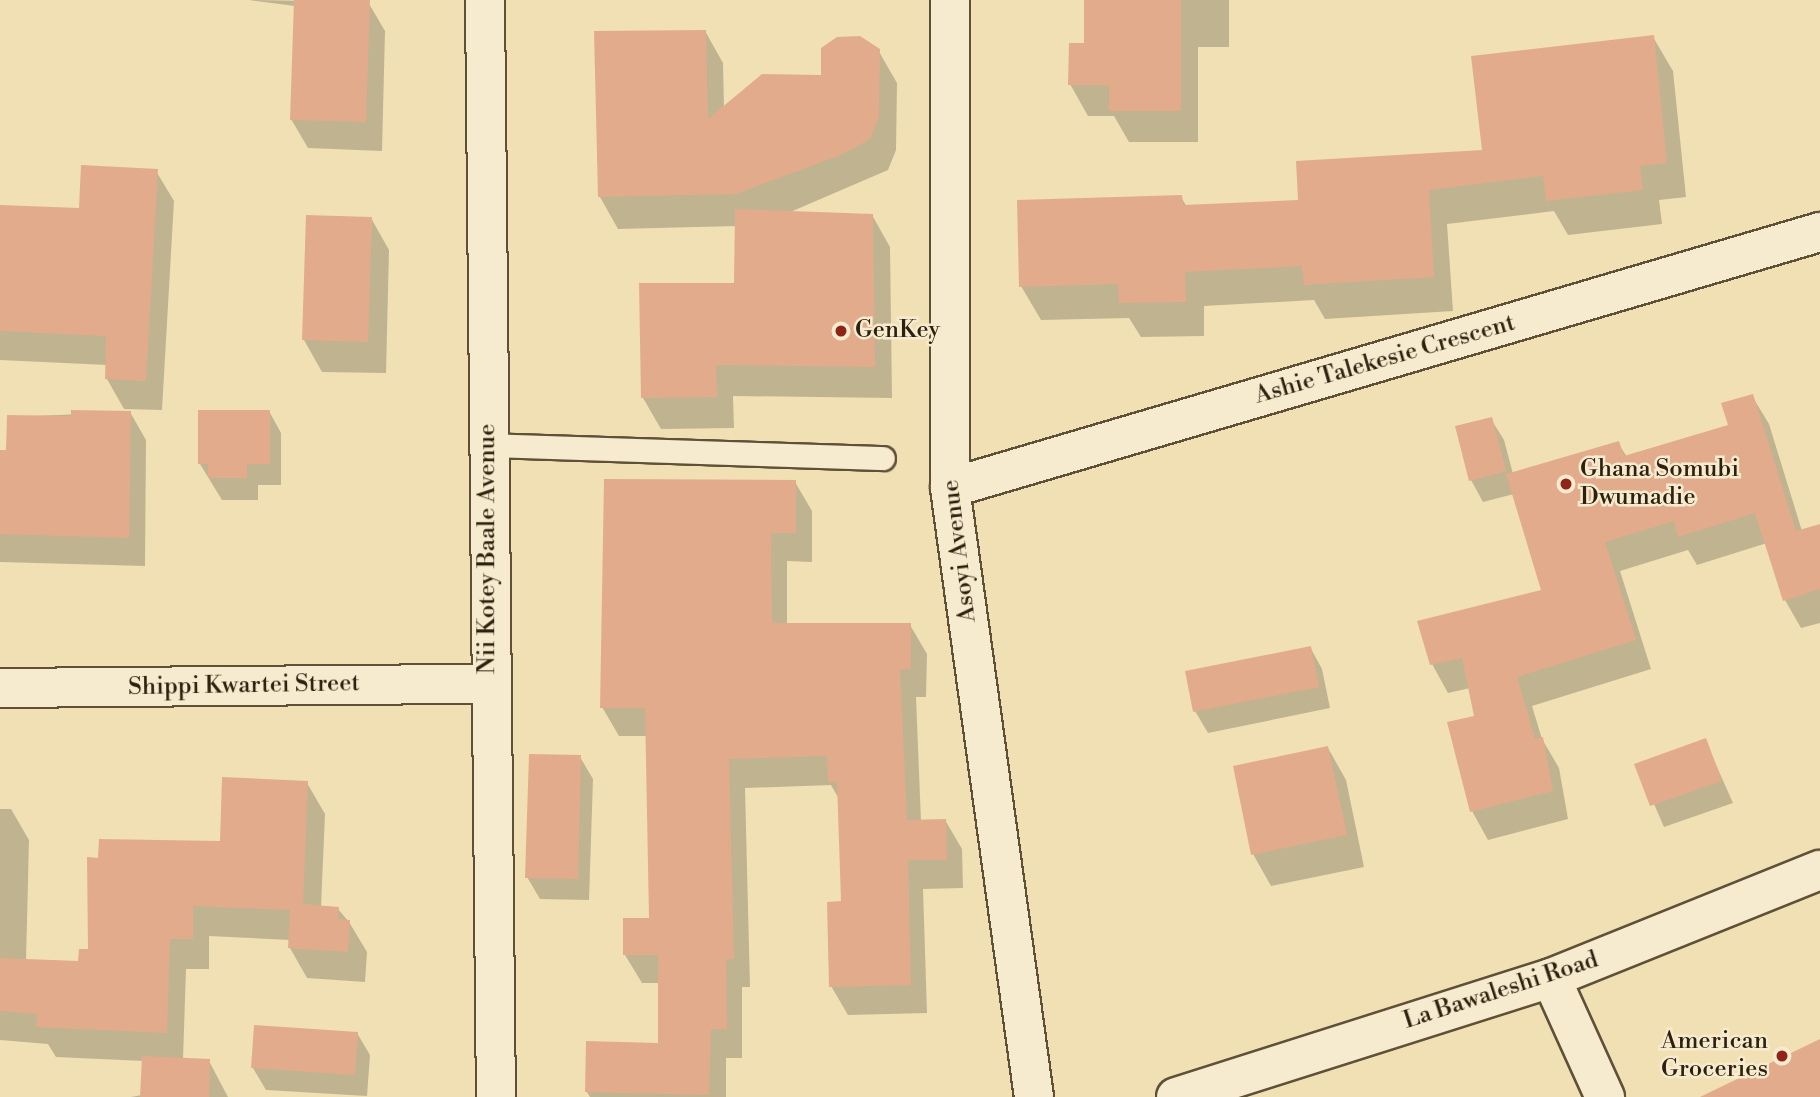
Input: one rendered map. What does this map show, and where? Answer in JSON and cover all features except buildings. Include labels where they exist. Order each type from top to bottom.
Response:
[{"type":"street","name":"Nii Kotey Baale Avenue","points":[[485,0],[489,684],[496,1097]]},
{"type":"street","name":"Asoyi Avenue","points":[[950,0],[950,488],[1034,1097]]},
{"type":"street","name":"Ashie Talekesie Crescent","points":[[950,488],[1820,232]]},
{"type":"street","name":"Shippi Kwartei Street","points":[[0,688],[489,684]]},
{"type":"street","name":"La Bawaleshi Road","points":[[1176,1097],[1550,978],[1820,870]]},
{"type":"street","points":[[1550,978],[1605,1097]]},
{"type":"lane","points":[[488,445],[883,458]]},
{"type":"place","name":"GenKey","points":[[841,331]]},
{"type":"place","name":"Ghana Somubi Dwumadie","points":[[1566,484]]},
{"type":"place","name":"American Groceries","points":[[1782,1056]]}]
